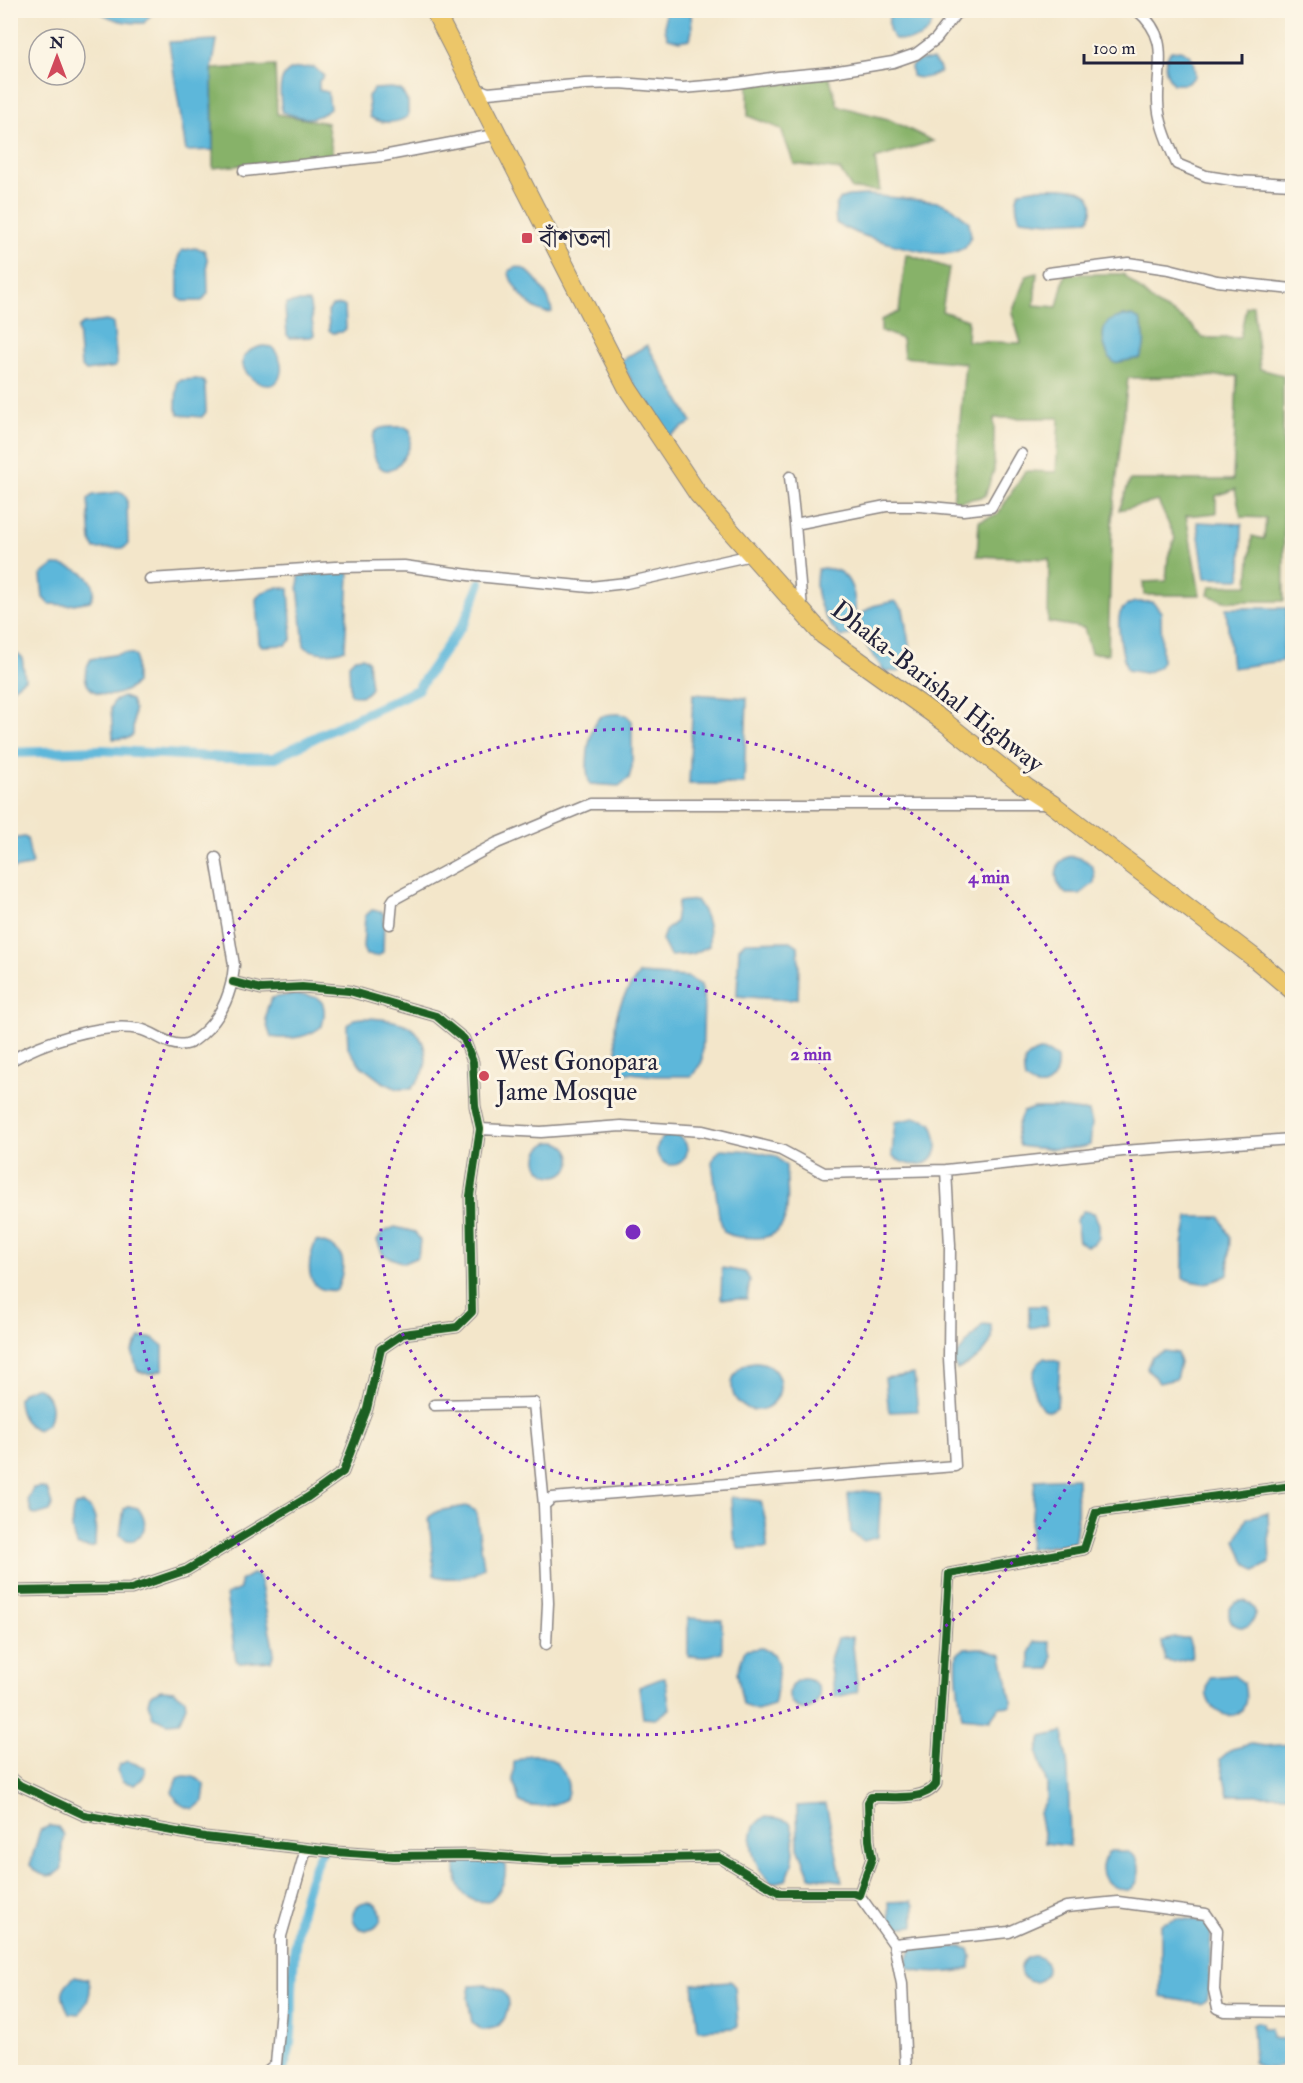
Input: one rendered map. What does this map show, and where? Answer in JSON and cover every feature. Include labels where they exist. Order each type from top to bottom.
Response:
[{"type":"highway","name":"Dhaka-Barishal Highway","points":[[434,10],[628,389],[698,494],[823,635],[946,723],[1027,788],[1052,804],[1293,990]]},
{"type":"street","points":[[475,88],[488,93],[585,84],[630,84],[684,88],[832,72],[893,62],[916,54],[936,39],[956,13],[967,10]]},
{"type":"street","points":[[1137,10],[1150,21],[1158,43],[1161,57],[1158,103],[1162,124],[1177,164],[1206,176],[1238,181],[1293,184]]},
{"type":"street","points":[[244,171],[384,156],[499,134]]},
{"type":"street","points":[[1048,273],[1128,263],[1169,269],[1217,281],[1293,289]]},
{"type":"street","points":[[795,524],[886,506],[963,510],[991,507],[1021,454]]},
{"type":"street","points":[[790,477],[802,612],[805,615]]},
{"type":"street","points":[[150,579],[335,567],[404,566],[476,576],[590,587],[626,583],[752,555]]},
{"type":"street","points":[[390,924],[394,899],[497,843],[590,804],[1052,804]]},
{"type":"street","points":[[10,1061],[72,1034],[109,1029],[139,1029],[175,1044],[184,1045],[193,1042],[215,1023],[227,1001],[233,982],[234,965],[216,858]]},
{"type":"street","points":[[10,1591],[131,1589],[187,1570],[308,1497],[343,1472],[367,1409],[381,1349],[403,1334],[457,1327],[472,1312],[470,1196],[480,1129],[475,1106],[473,1062],[464,1039],[436,1016],[349,991],[302,987],[261,989],[233,982]]},
{"type":"street","points":[[480,1129],[541,1132],[621,1126],[703,1131],[781,1150],[824,1173],[946,1170],[1123,1151],[1293,1139]]},
{"type":"street","points":[[544,1505],[552,1498],[562,1496],[955,1466],[949,1358],[950,1246],[946,1170]]},
{"type":"street","points":[[434,1405],[534,1403],[544,1505],[548,1603],[546,1644]]},
{"type":"street","points":[[859,1895],[872,1858],[868,1802],[871,1797],[920,1795],[932,1790],[936,1784],[949,1574],[1084,1549],[1096,1512],[1293,1486]]},
{"type":"street","points":[[10,1777],[20,1785],[84,1815],[205,1837],[393,1856],[472,1855],[549,1860],[720,1857],[780,1893],[854,1893],[859,1895],[894,1944],[902,1984],[906,2073]]},
{"type":"street","points":[[266,2073],[276,2064],[281,2008],[281,1936],[306,1849]]},
{"type":"street","points":[[894,1944],[1009,1932],[1066,1907],[1118,1902],[1206,1914],[1217,1930],[1214,1990],[1218,2008],[1225,2011],[1293,2012]]},
{"type":"green space","points":[[275,66],[277,114],[327,123],[333,156],[213,168],[212,69]]},
{"type":"green space","points":[[829,76],[838,106],[888,119],[933,141],[875,159],[880,191],[852,189],[840,170],[794,164],[781,129],[748,116],[748,84]]},
{"type":"green space","points":[[906,254],[949,268],[942,311],[968,320],[967,341],[1021,343],[1012,313],[1026,276],[1037,273],[1034,305],[1057,307],[1065,274],[1123,274],[1157,305],[1191,325],[1203,338],[1240,338],[1246,307],[1253,305],[1260,369],[1283,375],[1284,601],[1224,601],[1208,595],[1210,586],[1248,585],[1252,536],[1264,539],[1266,518],[1241,517],[1235,489],[1216,496],[1216,513],[1186,516],[1200,595],[1144,595],[1143,582],[1166,581],[1168,557],[1175,538],[1158,501],[1119,510],[1130,480],[1233,480],[1237,376],[1128,378],[1112,520],[1108,654],[1091,653],[1084,628],[1048,622],[1049,559],[977,556],[979,521],[998,514],[1025,471],[1056,472],[1059,418],[994,418],[994,470],[985,496],[953,503],[965,363],[904,357],[902,339],[881,331],[881,320],[899,312]]},
{"type":"water","points":[[98,11],[154,11],[144,23],[131,23],[109,17]]},
{"type":"water","points":[[665,11],[691,11],[690,39],[679,41],[668,38],[665,30]]},
{"type":"water","points":[[890,11],[933,11],[933,20],[923,36],[911,40],[895,39],[889,29]]},
{"type":"water","points":[[217,40],[212,69],[213,150],[186,151],[169,42]]},
{"type":"water","points":[[1180,50],[1188,54],[1192,60],[1195,76],[1186,84],[1173,84],[1166,72],[1166,59],[1171,51]]},
{"type":"water","points":[[924,60],[933,60],[940,68],[940,72],[919,78],[912,76],[911,66]]},
{"type":"water","points":[[314,67],[324,76],[319,81],[319,90],[328,92],[330,109],[313,118],[282,112],[280,87],[284,75],[294,69]]},
{"type":"water","points":[[374,89],[401,90],[408,102],[408,116],[399,121],[389,122],[370,117],[368,96]]},
{"type":"water","points":[[1039,188],[1069,188],[1086,194],[1091,199],[1092,208],[1089,220],[1049,222],[1020,219],[1016,205],[1020,191]]},
{"type":"water","points":[[868,195],[939,202],[953,208],[969,222],[971,236],[965,248],[952,253],[927,252],[859,234],[836,223],[836,207],[842,198]]},
{"type":"water","points":[[194,248],[204,250],[207,258],[208,293],[202,301],[182,301],[178,297],[178,258],[181,251]]},
{"type":"water","points":[[517,267],[529,272],[540,285],[552,312],[539,310],[518,292],[509,271]]},
{"type":"water","points":[[309,302],[314,335],[311,337],[290,338],[287,335],[285,308],[287,304]]},
{"type":"water","points":[[332,306],[345,307],[346,329],[333,333],[329,330],[328,311]]},
{"type":"water","points":[[1122,316],[1132,316],[1140,320],[1144,335],[1144,349],[1140,358],[1114,363],[1106,349],[1103,332],[1108,322]]},
{"type":"water","points":[[106,321],[113,323],[117,364],[115,367],[86,371],[81,366],[78,328],[83,324]]},
{"type":"water","points":[[647,345],[692,422],[665,438],[620,361]]},
{"type":"water","points":[[263,346],[272,347],[281,365],[281,372],[276,382],[268,385],[259,383],[250,377],[244,369],[243,360],[249,352]]},
{"type":"water","points":[[197,379],[205,384],[206,412],[202,417],[179,415],[176,408],[177,382]]},
{"type":"water","points":[[405,427],[410,430],[411,437],[406,454],[395,467],[388,470],[381,468],[374,453],[373,436],[381,428]]},
{"type":"water","points":[[119,492],[125,495],[127,500],[128,544],[124,548],[95,549],[91,541],[88,499],[93,495]]},
{"type":"water","points":[[1197,522],[1242,524],[1241,579],[1205,578]]},
{"type":"water","points":[[54,565],[77,570],[90,580],[93,593],[90,601],[68,605],[49,604],[43,598],[41,575]]},
{"type":"water","points":[[818,569],[838,571],[850,583],[855,600],[854,634],[841,637],[824,615],[816,588],[816,578]]},
{"type":"water","points":[[347,570],[349,575],[345,649],[324,653],[308,649],[304,646],[298,585],[300,573]]},
{"type":"water","points":[[278,587],[289,589],[292,639],[286,645],[262,646],[259,643],[256,599],[261,593]]},
{"type":"water","points":[[895,601],[903,609],[910,649],[909,661],[899,672],[884,671],[864,640],[861,625],[861,614],[873,606]]},
{"type":"water","points":[[1135,602],[1153,602],[1161,612],[1162,661],[1158,668],[1145,673],[1127,670],[1121,642],[1120,613],[1124,607]]},
{"type":"water","points":[[1226,608],[1287,608],[1282,661],[1232,668]]},
{"type":"water","points":[[11,649],[22,657],[25,679],[11,689]]},
{"type":"water","points":[[124,653],[133,654],[136,657],[136,683],[116,694],[97,693],[90,688],[86,680],[86,671],[91,659]]},
{"type":"water","points":[[363,657],[368,661],[371,688],[362,695],[351,695],[349,664],[355,658]]},
{"type":"water","points":[[693,694],[747,698],[744,784],[689,784]]},
{"type":"water","points":[[123,697],[131,700],[134,709],[133,735],[128,738],[113,739],[111,708],[114,701]]},
{"type":"water","points":[[618,714],[626,715],[632,721],[632,767],[629,778],[619,786],[590,784],[587,760],[592,731],[599,718]]},
{"type":"water","points":[[27,838],[32,864],[11,869],[11,839]]},
{"type":"water","points":[[1070,856],[1086,861],[1094,871],[1094,883],[1080,894],[1066,894],[1057,879],[1057,868],[1064,859]]},
{"type":"water","points":[[696,900],[707,922],[709,946],[693,954],[670,956],[662,940],[665,931],[675,922],[678,902]]},
{"type":"water","points":[[372,910],[382,912],[384,915],[383,952],[378,956],[366,955],[363,948],[365,916]]},
{"type":"water","points":[[791,941],[798,946],[798,998],[789,1000],[737,996],[739,948],[745,942]]},
{"type":"water","points":[[639,974],[687,977],[701,985],[704,1001],[702,1062],[692,1076],[656,1076],[622,1072],[616,1044],[616,1020],[623,998]]},
{"type":"water","points":[[288,995],[312,996],[322,1002],[324,1015],[322,1026],[298,1037],[271,1037],[266,1018],[269,1003],[272,998]]},
{"type":"water","points":[[354,1019],[401,1023],[419,1036],[425,1050],[425,1066],[422,1075],[411,1089],[397,1089],[381,1081],[361,1066],[348,1048],[347,1025]]},
{"type":"water","points":[[1039,1051],[1048,1052],[1057,1058],[1056,1073],[1044,1086],[1032,1085],[1025,1080],[1025,1061],[1030,1055]]},
{"type":"water","points":[[1034,1108],[1089,1112],[1092,1123],[1090,1145],[1066,1149],[1020,1146],[1017,1133],[1019,1121],[1023,1112]]},
{"type":"water","points":[[914,1118],[924,1119],[932,1124],[937,1145],[933,1158],[928,1162],[915,1165],[902,1162],[892,1155],[895,1122]]},
{"type":"water","points":[[672,1135],[678,1136],[686,1144],[686,1156],[678,1164],[672,1165],[666,1164],[658,1156],[657,1150],[658,1144],[666,1136]]},
{"type":"water","points":[[554,1142],[566,1147],[571,1159],[566,1171],[554,1176],[542,1171],[537,1159],[542,1147]]},
{"type":"water","points":[[722,1149],[752,1151],[776,1156],[786,1166],[786,1212],[778,1231],[769,1236],[756,1238],[724,1232],[719,1216],[712,1162],[715,1155]]},
{"type":"water","points":[[1083,1211],[1094,1213],[1099,1224],[1099,1238],[1087,1246],[1079,1242],[1076,1220]]},
{"type":"water","points":[[1188,1217],[1220,1217],[1230,1237],[1228,1275],[1206,1282],[1195,1282],[1183,1278],[1183,1244]]},
{"type":"water","points":[[395,1227],[415,1232],[420,1240],[418,1257],[404,1263],[383,1255],[377,1240],[383,1232]]},
{"type":"water","points":[[316,1241],[334,1248],[342,1258],[342,1272],[337,1290],[318,1287],[310,1276],[310,1259]]},
{"type":"water","points":[[722,1268],[745,1272],[750,1280],[747,1299],[721,1299]]},
{"type":"water","points":[[1029,1306],[1046,1306],[1048,1324],[1031,1328]]},
{"type":"water","points":[[983,1324],[991,1325],[989,1345],[977,1358],[957,1370],[954,1363],[956,1356]]},
{"type":"water","points":[[140,1338],[153,1338],[163,1346],[163,1369],[150,1374],[137,1370],[132,1351]]},
{"type":"water","points":[[1164,1351],[1177,1353],[1180,1363],[1176,1379],[1159,1383],[1147,1368],[1152,1356]]},
{"type":"water","points":[[1044,1358],[1060,1362],[1057,1407],[1050,1411],[1043,1409],[1039,1403],[1033,1383],[1035,1369]]},
{"type":"water","points":[[756,1362],[773,1369],[780,1386],[773,1403],[756,1410],[739,1403],[732,1386],[739,1369]]},
{"type":"water","points":[[914,1374],[918,1411],[889,1412],[885,1378]]},
{"type":"water","points":[[35,1387],[45,1393],[51,1407],[48,1424],[38,1430],[23,1418],[18,1399],[23,1392]]},
{"type":"water","points":[[1077,1478],[1077,1520],[1074,1543],[1029,1549],[1035,1480]]},
{"type":"water","points":[[33,1488],[47,1489],[52,1505],[50,1511],[36,1515],[32,1513],[28,1500]]},
{"type":"water","points":[[864,1491],[881,1493],[878,1537],[864,1541],[851,1532],[848,1494]]},
{"type":"water","points":[[731,1497],[761,1501],[766,1523],[767,1548],[739,1549],[733,1535]]},
{"type":"water","points":[[82,1504],[92,1511],[94,1516],[95,1546],[91,1548],[78,1546],[73,1532],[73,1510],[75,1505]]},
{"type":"water","points":[[129,1506],[138,1508],[145,1525],[142,1533],[134,1541],[127,1540],[120,1535],[124,1509]]},
{"type":"water","points":[[466,1506],[476,1511],[484,1567],[460,1578],[434,1575],[429,1517],[438,1511]]},
{"type":"water","points":[[1268,1512],[1270,1563],[1255,1571],[1244,1561],[1236,1540],[1247,1518]]},
{"type":"water","points":[[252,1574],[259,1576],[274,1653],[271,1661],[240,1663],[236,1660],[226,1595],[240,1589],[240,1581]]},
{"type":"water","points":[[1242,1601],[1251,1605],[1255,1614],[1251,1623],[1242,1627],[1233,1623],[1229,1614],[1233,1605]]},
{"type":"water","points":[[688,1618],[722,1620],[722,1652],[705,1657],[688,1656]]},
{"type":"water","points":[[852,1637],[858,1692],[835,1697],[829,1662],[837,1639]]},
{"type":"water","points":[[1188,1638],[1192,1658],[1173,1662],[1165,1661],[1162,1641]]},
{"type":"water","points":[[1034,1642],[1049,1642],[1052,1657],[1050,1669],[1030,1669],[1030,1652]]},
{"type":"water","points":[[762,1648],[774,1654],[778,1664],[778,1678],[774,1705],[757,1710],[743,1705],[737,1673],[745,1650]]},
{"type":"water","points":[[980,1648],[1002,1655],[1011,1699],[1011,1706],[999,1707],[990,1720],[962,1717],[957,1654],[964,1649]]},
{"type":"water","points":[[1233,1675],[1244,1683],[1246,1701],[1242,1710],[1237,1714],[1225,1715],[1210,1703],[1207,1689],[1210,1677]]},
{"type":"water","points":[[665,1677],[670,1709],[656,1719],[643,1718],[639,1687]]},
{"type":"water","points":[[804,1679],[815,1683],[819,1694],[815,1705],[804,1709],[793,1705],[789,1694],[793,1683]]},
{"type":"water","points":[[161,1690],[174,1691],[185,1699],[186,1706],[179,1722],[168,1723],[153,1717],[148,1703],[150,1695]]},
{"type":"water","points":[[1063,1732],[1068,1768],[1070,1846],[1045,1843],[1039,1813],[1047,1799],[1047,1784],[1037,1752],[1042,1737]]},
{"type":"water","points":[[1251,1744],[1265,1746],[1292,1744],[1292,1795],[1228,1795],[1220,1759],[1232,1749]]},
{"type":"water","points":[[529,1755],[544,1756],[556,1763],[567,1780],[566,1799],[542,1806],[530,1806],[519,1801],[513,1779],[514,1762]]},
{"type":"water","points":[[127,1761],[145,1767],[143,1778],[134,1785],[122,1781],[117,1770],[119,1765]]},
{"type":"water","points":[[184,1776],[196,1778],[205,1786],[203,1801],[194,1809],[180,1804],[172,1792],[177,1778]]},
{"type":"water","points":[[826,1804],[842,1881],[810,1876],[798,1847],[797,1806]]},
{"type":"water","points":[[764,1817],[790,1822],[794,1836],[794,1851],[786,1880],[772,1883],[754,1858],[752,1834],[755,1826]]},
{"type":"water","points":[[50,1826],[58,1827],[64,1835],[62,1868],[54,1875],[46,1876],[37,1872],[30,1865],[40,1830]]},
{"type":"water","points":[[1110,1851],[1128,1852],[1136,1859],[1139,1873],[1131,1890],[1115,1887],[1105,1878],[1102,1865]]},
{"type":"water","points":[[497,1861],[505,1865],[502,1886],[488,1902],[475,1901],[468,1897],[458,1884],[456,1862]]},
{"type":"water","points":[[912,1901],[914,1926],[890,1927],[889,1902]]},
{"type":"water","points":[[367,1902],[377,1906],[381,1916],[377,1926],[367,1930],[357,1926],[353,1916],[357,1906]]},
{"type":"water","points":[[1177,1918],[1203,1921],[1211,1928],[1209,1991],[1207,2000],[1201,2004],[1161,1997],[1161,1924]]},
{"type":"water","points":[[963,1947],[969,1949],[970,1968],[947,1972],[928,1972],[907,1966],[912,1948]]},
{"type":"water","points":[[1034,1956],[1043,1960],[1047,1969],[1043,1978],[1034,1982],[1025,1978],[1021,1969],[1025,1960]]},
{"type":"water","points":[[75,1976],[88,1979],[90,1984],[88,1998],[79,2014],[69,2013],[63,1997],[66,1985]]},
{"type":"water","points":[[730,1981],[735,1987],[738,2026],[698,2030],[693,1984]]},
{"type":"water","points":[[487,1985],[505,1994],[508,2009],[500,2024],[494,2028],[482,2030],[472,2023],[468,1998],[470,1986]]},
{"type":"water","points":[[1256,2022],[1262,2023],[1263,2028],[1271,2028],[1272,2038],[1286,2040],[1287,2054],[1281,2066],[1266,2068],[1254,2062],[1252,2025]]},
{"type":"waterway","points":[[10,753],[102,750],[227,758],[274,758],[417,690],[465,621],[480,583]]},
{"type":"waterway","points":[[281,2072],[290,2043],[294,1955],[299,1918],[315,1865],[323,1849]]},
{"type":"cycle path","points":[[10,1591],[131,1589],[187,1570],[308,1497],[343,1472],[367,1409],[381,1349],[403,1334],[457,1327],[472,1312],[470,1196],[480,1129],[475,1106],[473,1062],[464,1039],[436,1016],[349,991],[302,987],[261,989],[233,982]]},
{"type":"cycle path","points":[[10,1777],[20,1785],[84,1815],[205,1837],[393,1856],[472,1855],[549,1860],[719,1857],[780,1893],[854,1893],[859,1895],[872,1858],[868,1802],[871,1797],[916,1796],[931,1790],[936,1784],[949,1574],[1084,1549],[1096,1512],[1292,1486]]},
{"type":"place","name":"বাঁশতলা","points":[[527,238]]},
{"type":"place","name":"West Gonopara Jame Mosque","points":[[484,1076]]}]
